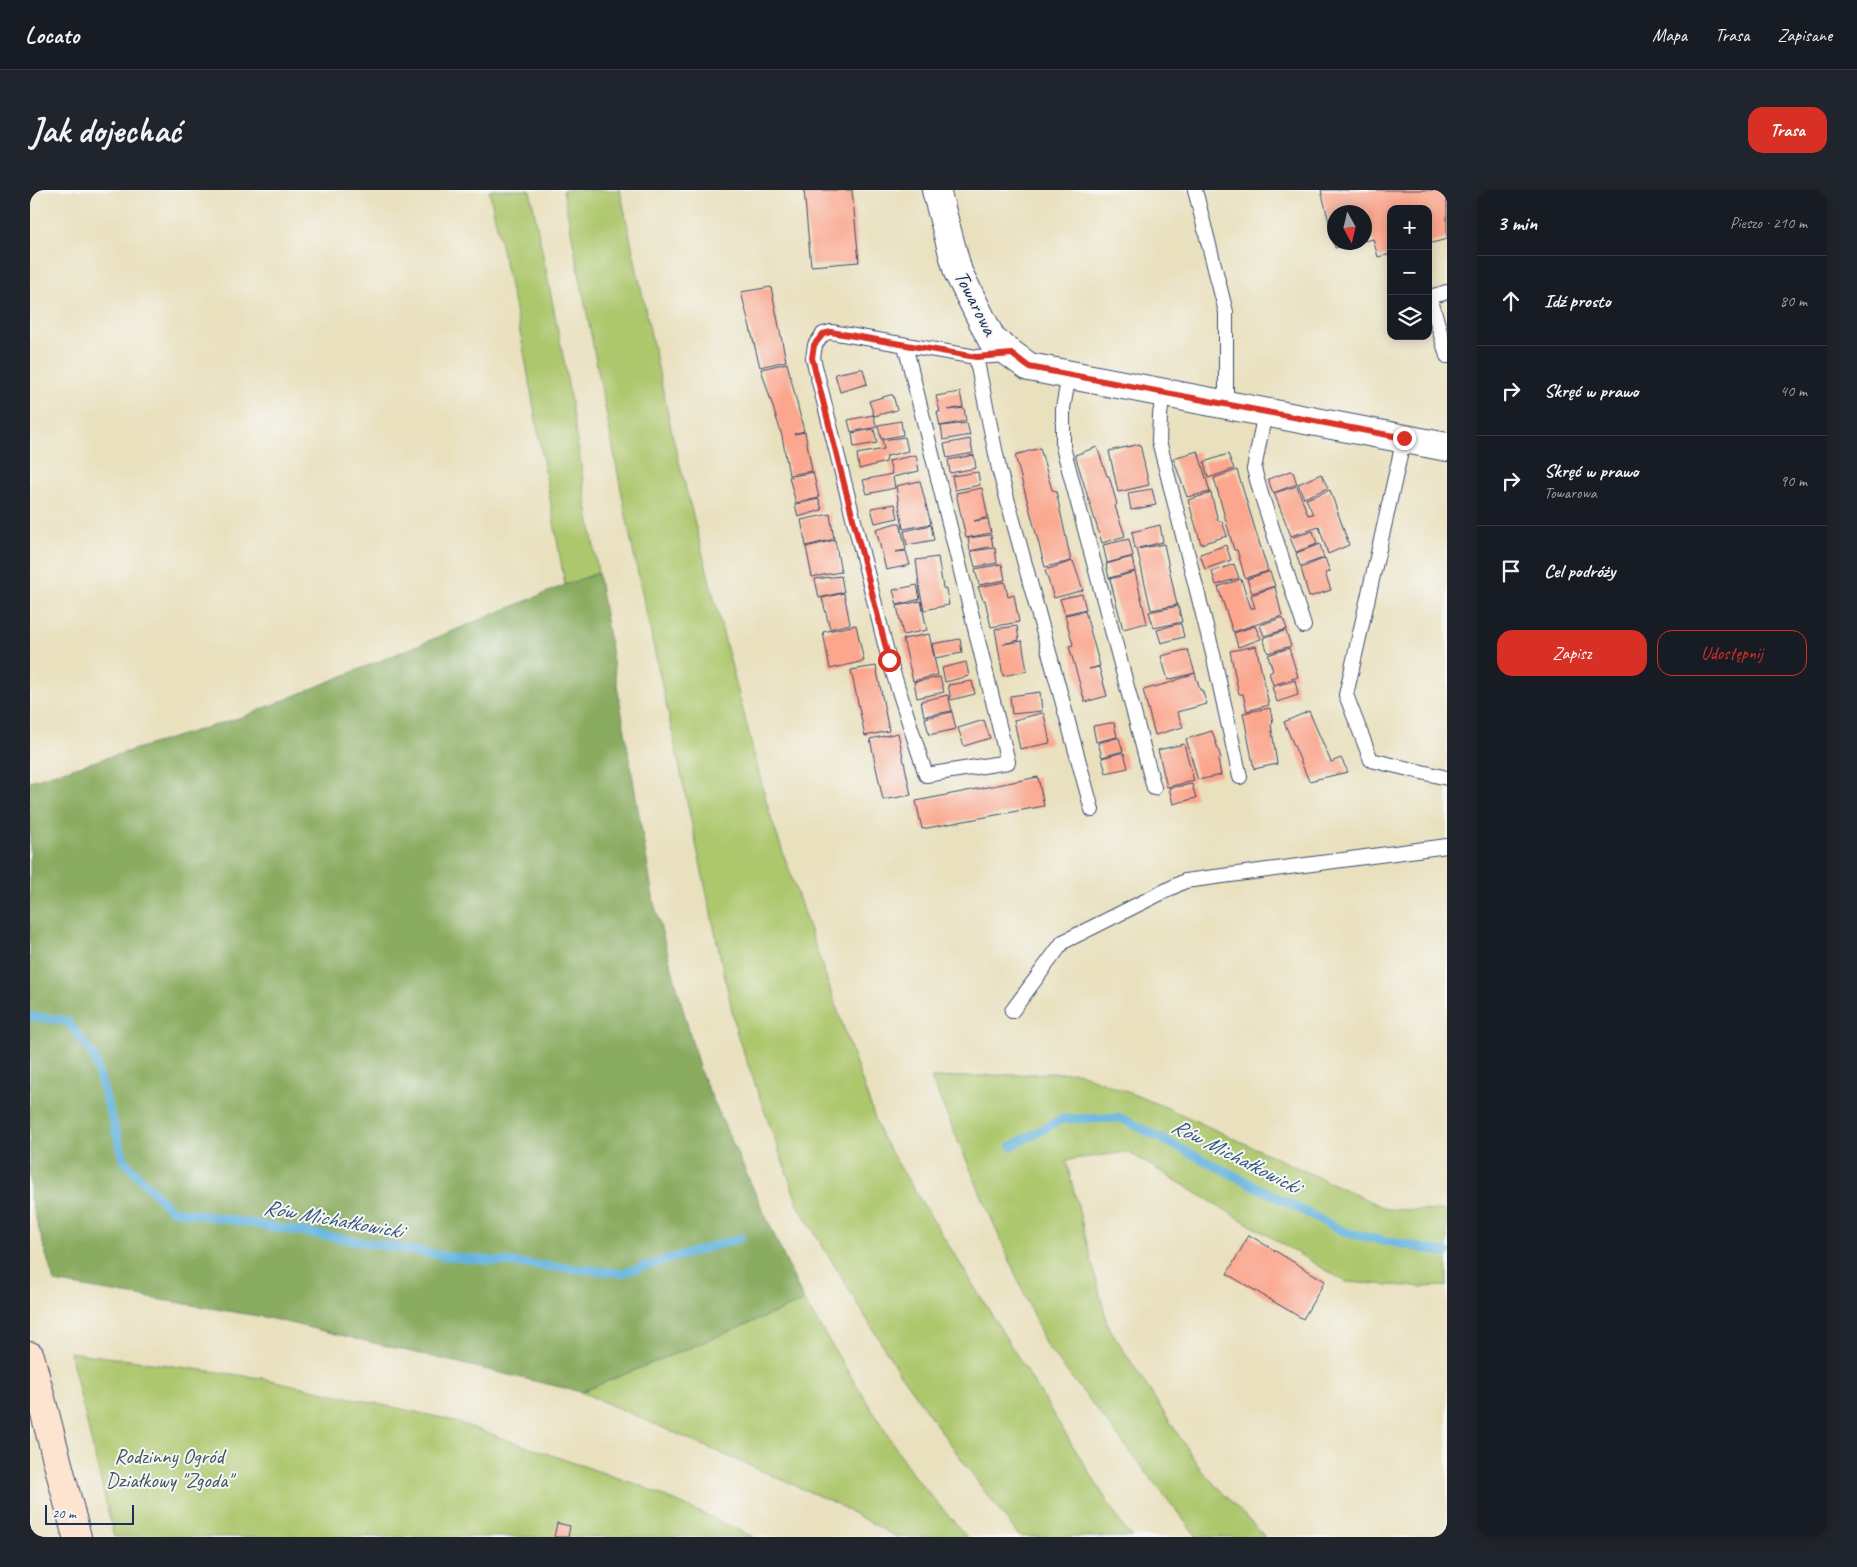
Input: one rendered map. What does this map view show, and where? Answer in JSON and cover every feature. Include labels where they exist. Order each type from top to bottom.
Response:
[{"type":"main road","points":[[31,1363],[77,1537]]},
{"type":"street","name":"Towarowa","points":[[936,190],[958,272],[992,340],[1029,367],[1447,447]]},
{"type":"lane","points":[[1195,190],[1226,312],[1226,405]]},
{"type":"lane","points":[[1447,292],[1430,297],[1447,356]]},
{"type":"lane","points":[[905,345],[1008,762],[926,775],[889,660],[812,358],[814,345],[823,334],[831,332],[976,357],[1012,354]]},
{"type":"lane","points":[[976,357],[999,469],[1092,810]]},
{"type":"lane","points":[[1069,375],[1063,408],[1063,447],[1154,788]]},
{"type":"lane","points":[[1163,393],[1159,441],[1213,654],[1240,777]]},
{"type":"lane","points":[[1265,412],[1254,468],[1304,626]]},
{"type":"lane","points":[[1404,438],[1346,695],[1371,760],[1447,778]]},
{"type":"lane","points":[[1012,1011],[1063,942],[1185,881],[1447,846]]},
{"type":"green space","points":[[489,190],[530,190],[565,366],[598,573],[565,585],[523,346]]},
{"type":"green space","points":[[563,190],[620,190],[673,438],[769,812],[881,1136],[1125,1530],[1132,1537],[1020,1537],[985,1492],[900,1374],[799,1207],[737,1034],[632,546]]},
{"type":"green space","points":[[598,573],[654,903],[700,1071],[804,1301],[581,1392],[264,1317],[54,1282],[30,1198],[30,781],[245,716]]},
{"type":"green space","points":[[1077,1072],[1170,1109],[1387,1209],[1447,1211],[1447,1286],[1423,1287],[1346,1282],[1128,1152],[1066,1160],[1108,1326],[1201,1470],[1265,1537],[1197,1537],[1046,1345],[931,1078]]},
{"type":"green space","points":[[804,1301],[912,1474],[967,1537],[896,1537],[835,1503],[581,1392]]},
{"type":"green space","name":"Rodzinny Ogród Działkowy \"Zgoda\"","points":[[70,1352],[261,1378],[447,1419],[644,1487],[754,1537],[114,1537]]},
{"type":"building","points":[[804,190],[852,190],[859,262],[811,266]]},
{"type":"building","points":[[1321,190],[1447,190],[1447,239],[1432,243],[1432,205],[1387,205],[1387,255],[1378,257],[1372,239],[1372,205],[1327,205],[1327,214]]},
{"type":"building","points":[[771,287],[786,361],[760,367],[741,292]]},
{"type":"building","points":[[787,363],[804,431],[794,434],[805,432],[812,471],[789,475],[782,436],[761,369]]},
{"type":"building","points":[[863,369],[867,384],[840,392],[835,374]]},
{"type":"building","points":[[960,392],[963,407],[948,410],[964,408],[966,421],[940,426],[937,412],[940,412],[936,396]]},
{"type":"building","points":[[893,395],[897,410],[874,416],[869,401]]},
{"type":"building","points":[[873,415],[877,427],[851,432],[848,420]]},
{"type":"building","points":[[901,421],[903,435],[881,439],[878,425]]},
{"type":"building","points":[[967,423],[970,435],[943,440],[941,426]]},
{"type":"building","points":[[874,429],[877,443],[854,447],[852,433]]},
{"type":"building","points":[[905,437],[908,451],[887,456],[886,462],[859,469],[857,454],[884,449],[882,440]]},
{"type":"building","points":[[970,439],[973,453],[947,458],[944,444]]},
{"type":"building","points":[[1140,444],[1149,485],[1118,492],[1109,451]]},
{"type":"building","points":[[1097,447],[1107,476],[1109,476],[1117,504],[1115,506],[1125,536],[1102,543],[1075,455]]},
{"type":"building","points":[[1040,448],[1052,490],[1056,491],[1071,561],[1045,567],[1015,455]]},
{"type":"building","points":[[1198,451],[1210,492],[1187,497],[1173,458]]},
{"type":"building","points":[[1228,454],[1234,469],[1208,478],[1204,462]]},
{"type":"building","points":[[916,455],[919,471],[893,477],[895,488],[867,494],[863,480],[892,474],[889,461]]},
{"type":"building","points":[[974,455],[976,468],[950,473],[948,460]]},
{"type":"building","points":[[1237,470],[1268,571],[1245,578],[1237,550],[1234,550],[1214,478]]},
{"type":"building","points":[[1291,471],[1297,484],[1273,493],[1268,479]]},
{"type":"building","points":[[813,472],[819,498],[796,503],[789,477]]},
{"type":"building","points":[[978,472],[980,485],[955,490],[952,476]]},
{"type":"building","points":[[1321,474],[1328,488],[1304,498],[1298,484]]},
{"type":"building","points":[[920,481],[931,524],[903,529],[896,486]]},
{"type":"building","points":[[1297,486],[1308,515],[1313,514],[1306,499],[1330,490],[1349,545],[1328,554],[1319,527],[1291,536],[1274,493]]},
{"type":"building","points":[[982,488],[988,517],[974,521],[988,519],[991,533],[966,538],[956,493]]},
{"type":"building","points":[[1152,489],[1156,505],[1131,510],[1128,493]]},
{"type":"building","points":[[1211,493],[1218,521],[1222,521],[1227,536],[1201,544],[1188,500]]},
{"type":"building","points":[[819,499],[822,510],[798,517],[795,504]]},
{"type":"building","points":[[895,504],[898,518],[875,523],[871,508]]},
{"type":"building","points":[[830,514],[834,539],[806,546],[801,520]]},
{"type":"building","points":[[900,523],[906,550],[895,552],[906,551],[910,565],[886,570],[876,529]]},
{"type":"building","points":[[931,525],[934,540],[907,545],[904,531]]},
{"type":"building","points":[[1160,525],[1163,542],[1135,549],[1132,532]]},
{"type":"building","points":[[1313,531],[1317,544],[1296,552],[1290,538]]},
{"type":"building","points":[[991,535],[993,546],[970,551],[968,538]]},
{"type":"building","points":[[1129,539],[1133,556],[1107,563],[1103,545]]},
{"type":"building","points":[[835,540],[841,572],[812,577],[806,547]]},
{"type":"building","points":[[1164,544],[1177,605],[1151,610],[1137,549]]},
{"type":"building","points":[[1320,544],[1324,558],[1300,566],[1296,553]]},
{"type":"building","points":[[1226,545],[1231,560],[1205,569],[1200,554]]},
{"type":"building","points":[[995,548],[997,563],[975,567],[971,551]]},
{"type":"building","points":[[938,557],[943,588],[946,589],[949,605],[924,610],[916,560]]},
{"type":"building","points":[[1132,558],[1135,571],[1109,578],[1106,564]]},
{"type":"building","points":[[1325,558],[1330,572],[1325,573],[1331,590],[1309,597],[1301,568]]},
{"type":"building","points":[[1073,561],[1083,590],[1054,598],[1045,570]]},
{"type":"building","points":[[1002,564],[1005,580],[979,585],[975,569]]},
{"type":"building","points":[[1234,564],[1239,578],[1216,585],[1212,572]]},
{"type":"building","points":[[1135,572],[1147,623],[1123,629],[1110,579]]},
{"type":"building","points":[[1270,572],[1275,586],[1252,593],[1247,579]]},
{"type":"building","points":[[841,576],[844,592],[819,598],[815,579]]},
{"type":"building","points":[[1241,579],[1251,608],[1255,608],[1251,595],[1275,587],[1282,616],[1233,632],[1218,587]]},
{"type":"building","points":[[1005,582],[1008,597],[1014,595],[1019,622],[991,627],[985,600],[983,600],[978,587]]},
{"type":"building","points":[[917,585],[920,599],[897,605],[893,590]]},
{"type":"building","points":[[844,593],[850,624],[830,629],[822,598]]},
{"type":"building","points":[[1082,594],[1086,609],[1065,614],[1060,599]]},
{"type":"building","points":[[921,601],[927,630],[903,635],[897,606]]},
{"type":"building","points":[[1178,606],[1182,622],[1154,628],[1149,612]]},
{"type":"building","points":[[1085,611],[1100,666],[1089,669],[1099,667],[1107,696],[1085,702],[1069,646],[1073,645],[1065,615]]},
{"type":"building","points":[[1283,618],[1287,629],[1264,636],[1260,625]]},
{"type":"building","points":[[1181,624],[1184,637],[1161,643],[1157,630]]},
{"type":"building","points":[[856,625],[864,661],[830,669],[823,632]]},
{"type":"building","points":[[1017,626],[1019,640],[1003,644],[1022,641],[1027,671],[1003,676],[995,629]]},
{"type":"building","points":[[1255,626],[1261,639],[1238,647],[1234,633]]},
{"type":"building","points":[[1286,631],[1291,646],[1268,653],[1263,638]]},
{"type":"building","points":[[929,634],[938,675],[913,681],[903,639]]},
{"type":"building","points":[[960,639],[962,653],[935,658],[932,644]]},
{"type":"building","points":[[1256,646],[1269,705],[1247,711],[1243,694],[1239,694],[1230,651]]},
{"type":"building","points":[[1289,648],[1298,677],[1273,685],[1269,673],[1273,671],[1268,655]]},
{"type":"building","points":[[1188,650],[1195,673],[1168,680],[1161,656]]},
{"type":"building","points":[[966,662],[969,676],[945,682],[942,668]]},
{"type":"building","points":[[876,666],[889,731],[865,736],[851,670]]},
{"type":"building","points":[[1195,673],[1207,704],[1177,712],[1183,727],[1155,735],[1143,690]]},
{"type":"building","points":[[940,677],[944,692],[917,698],[914,682]]},
{"type":"building","points":[[1295,680],[1298,695],[1277,702],[1272,687]]},
{"type":"building","points":[[972,681],[975,694],[951,700],[948,685]]},
{"type":"building","points":[[1040,692],[1042,711],[1012,714],[1010,696]]},
{"type":"building","points":[[948,695],[952,711],[924,716],[921,701]]},
{"type":"building","points":[[1270,708],[1277,764],[1254,769],[1243,713]]},
{"type":"building","points":[[1309,711],[1331,762],[1341,758],[1348,772],[1309,781],[1284,722]]},
{"type":"building","points":[[952,712],[956,729],[929,735],[925,718]]},
{"type":"building","points":[[1044,714],[1050,743],[1020,749],[1014,720]]},
{"type":"building","points":[[984,720],[990,738],[964,746],[958,728]]},
{"type":"building","points":[[1114,723],[1117,737],[1096,742],[1093,726]]},
{"type":"building","points":[[1212,731],[1221,758],[1218,760],[1221,775],[1198,780],[1186,739]]},
{"type":"building","points":[[898,733],[911,795],[883,800],[870,739]]},
{"type":"building","points":[[1119,738],[1123,751],[1102,757],[1098,743]]},
{"type":"building","points":[[1184,744],[1194,781],[1167,787],[1158,750]]},
{"type":"building","points":[[1124,753],[1128,768],[1106,773],[1102,758]]},
{"type":"building","points":[[1038,777],[1044,806],[922,829],[916,801]]},
{"type":"building","points":[[1192,784],[1196,798],[1173,804],[1169,788]]},
{"type":"building","points":[[1249,1235],[1325,1281],[1303,1319],[1227,1274]]},
{"type":"building","points":[[557,1523],[570,1526],[568,1537],[554,1537]]},
{"type":"waterway","name":"Rów Michałkowicki","points":[[30,1016],[67,1021],[93,1055],[125,1162],[171,1210],[452,1257],[622,1273],[741,1238]]},
{"type":"waterway","name":"Rów Michałkowicki","points":[[1012,1146],[1062,1119],[1121,1118],[1347,1233],[1447,1253]]},
{"type":"route","points":[[889,660],[812,358],[814,345],[823,334],[831,332],[976,357],[1012,354],[1029,367],[1404,438]]}]
